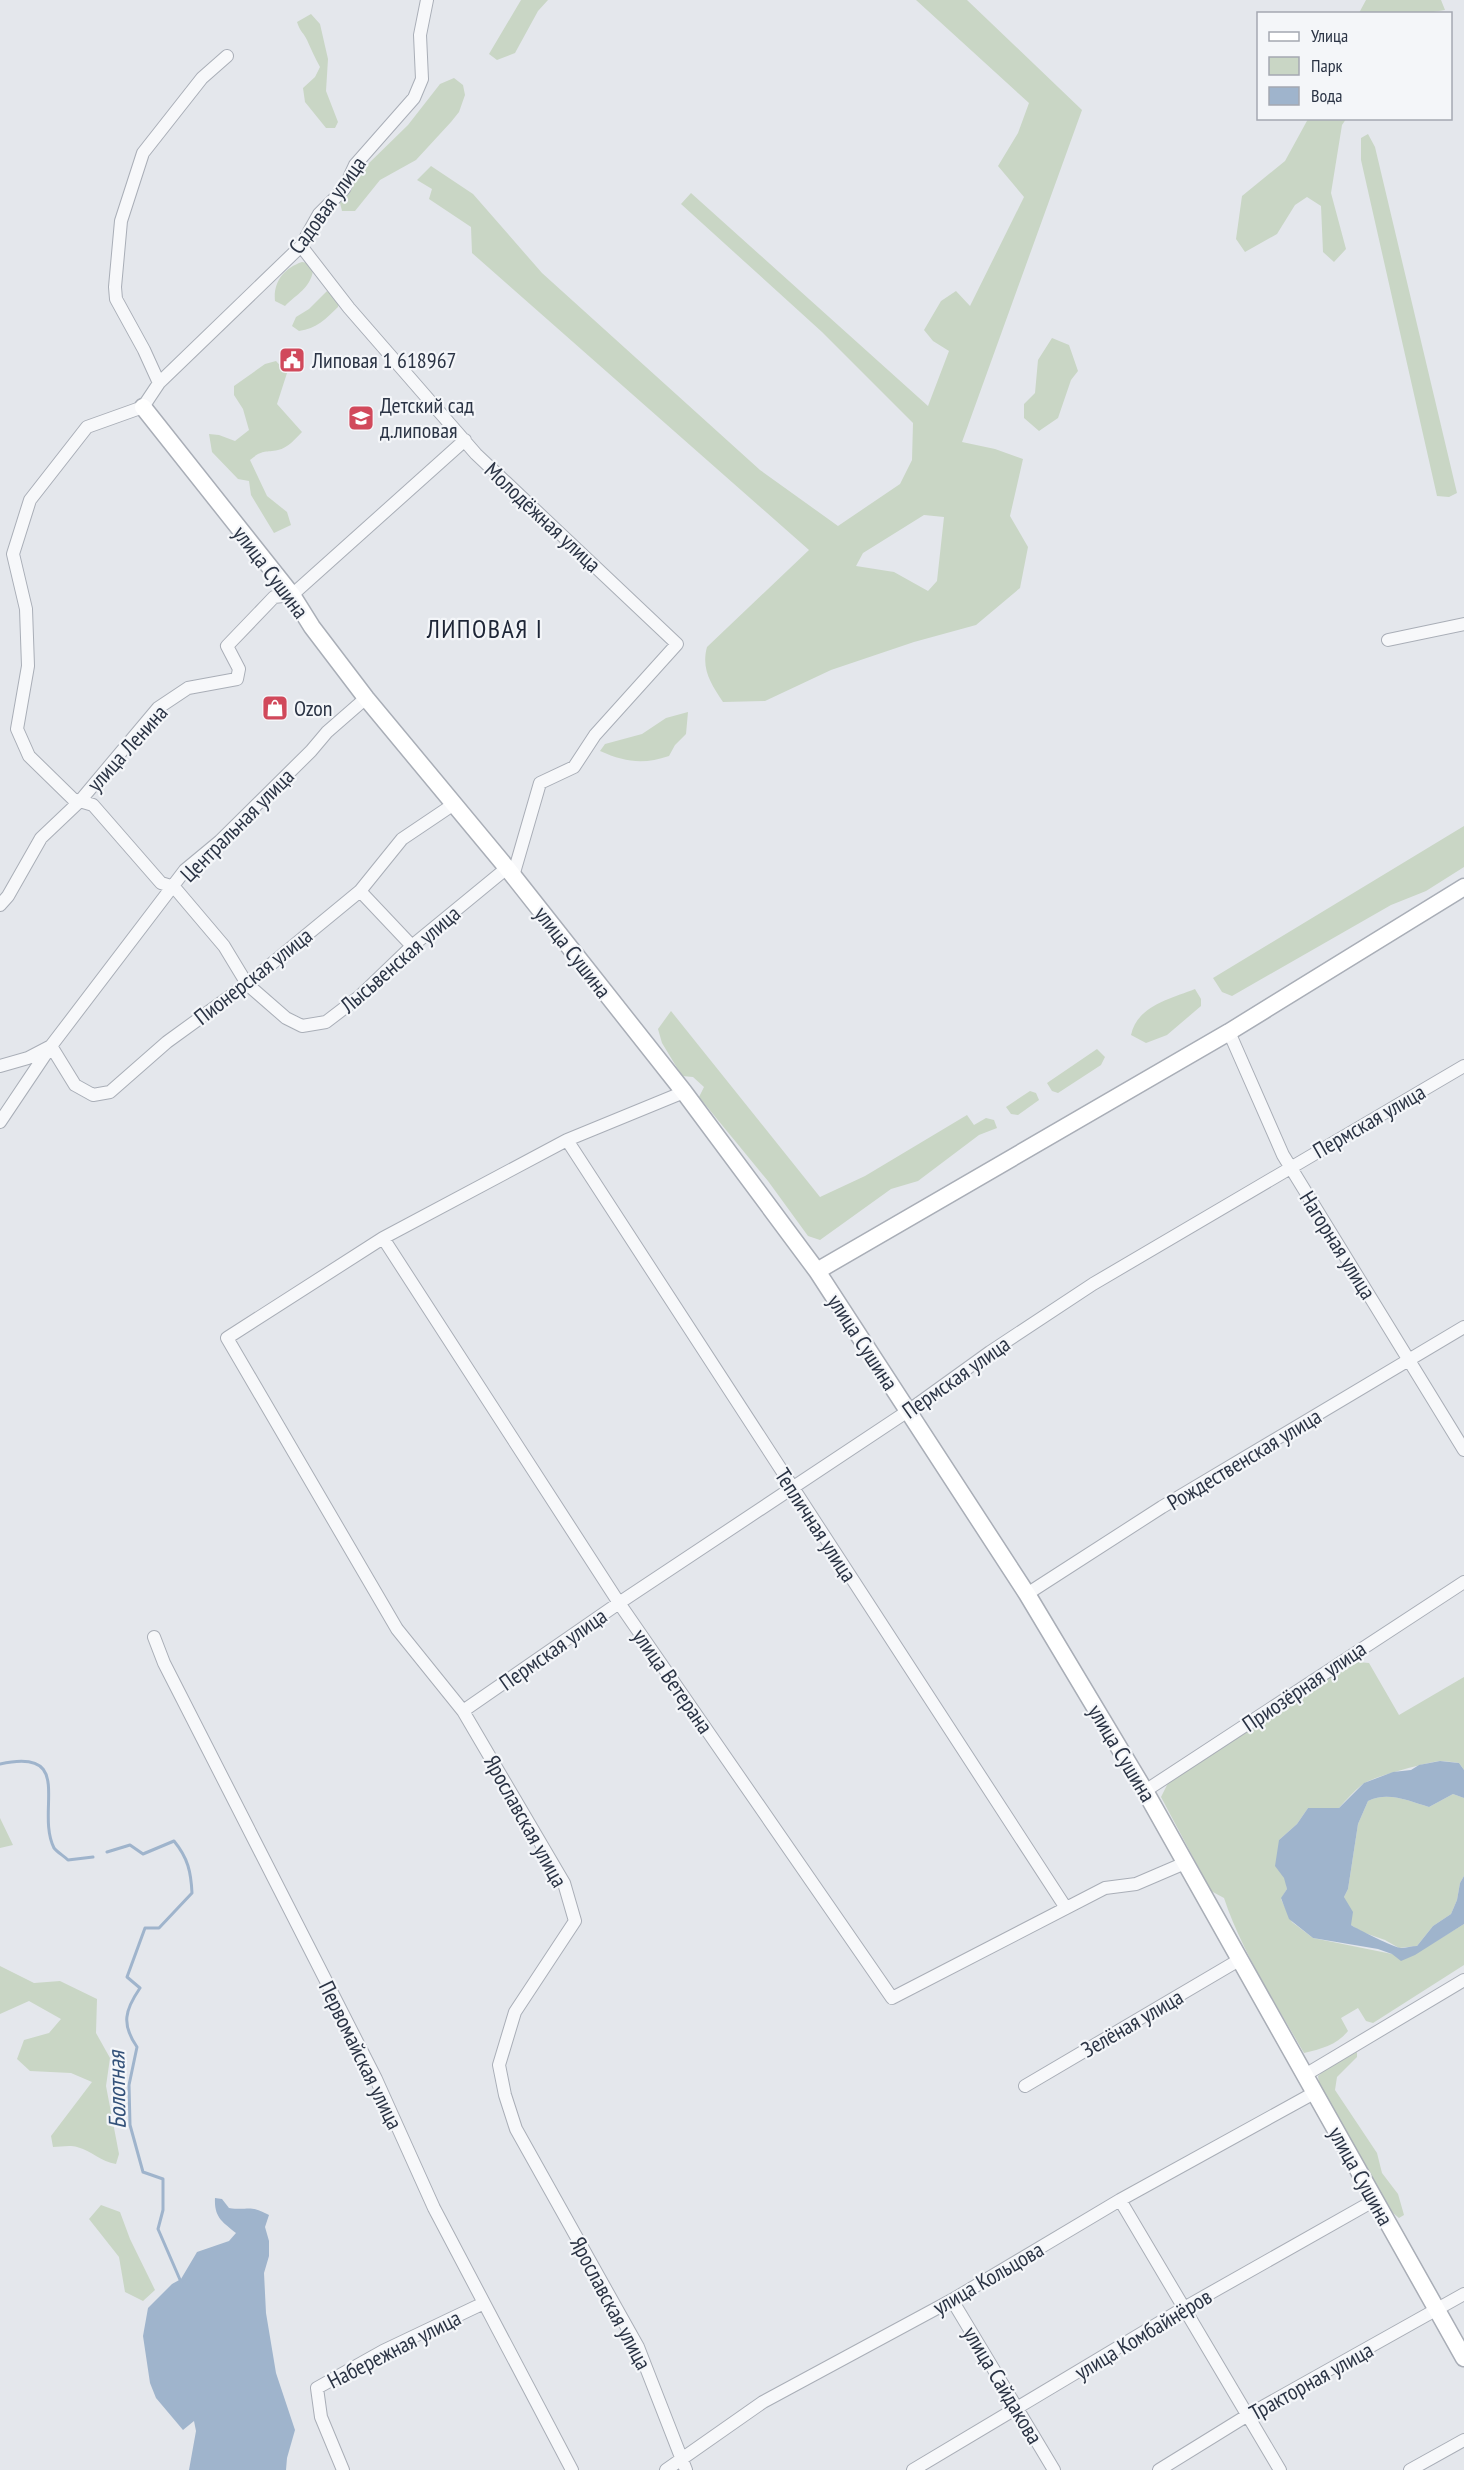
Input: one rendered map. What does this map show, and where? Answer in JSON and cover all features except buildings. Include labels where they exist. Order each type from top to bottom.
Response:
[{"type":"street","name":"Садовая улица","points":[[143,407],[159,383],[301,246],[319,214],[344,189],[355,165],[414,98],[422,79],[420,35],[427,0]]},
{"type":"street","points":[[159,383],[116,299],[121,221],[143,153],[202,78],[227,56]]},
{"type":"street","name":"Молодёжная улица","points":[[301,246],[349,308],[476,454],[677,644],[595,735],[574,767],[540,783],[510,872]]},
{"type":"street","points":[[143,407],[87,428],[30,500],[13,554],[26,609],[28,666],[17,729],[29,756],[73,799],[93,805],[161,883],[174,887],[224,946],[248,984]]},
{"type":"street","name":"улица Сушина","points":[[143,407],[291,595],[312,627],[366,698],[510,872],[684,1092],[817,1271],[1027,1594],[1145,1791],[1464,2358]]},
{"type":"street","name":"улица Ленина","points":[[0,904],[8,896],[41,838],[80,801],[158,708],[188,688],[237,679],[239,669],[227,646],[274,597],[291,595],[465,440]]},
{"type":"street","points":[[1388,640],[1464,624]]},
{"type":"street","name":"Центральная улица","points":[[0,1122],[51,1046],[185,870],[220,841],[311,751],[327,732],[366,698]]},
{"type":"street","name":"Пионерская улица","points":[[51,1046],[75,1085],[93,1095],[110,1092],[167,1041],[248,984],[360,891],[402,840],[454,804]]},
{"type":"street","name":"Лысьвенская улица","points":[[248,984],[286,1018],[302,1026],[326,1022],[360,996],[412,946],[510,872]]},
{"type":"street","points":[[817,1271],[1229,1032],[1464,887]]},
{"type":"street","points":[[360,891],[412,946]]},
{"type":"street","name":"Нагорная улица","points":[[1229,1032],[1283,1155],[1464,1450]]},
{"type":"street","name":"Центральная улица","points":[[0,1066],[28,1058],[51,1046]]},
{"type":"street","name":"Пермская улица","points":[[463,1712],[619,1603],[908,1411],[990,1352],[1093,1284],[1464,1066]]},
{"type":"street","points":[[383,1238],[567,1140],[684,1092]]},
{"type":"street","name":"Тепличная улица","points":[[567,1140],[1066,1908]]},
{"type":"street","name":"Ярославская улица","points":[[383,1238],[227,1338],[397,1629],[463,1712],[564,1883],[575,1921],[515,2012],[499,2065],[516,2129],[638,2347],[683,2466]]},
{"type":"street","name":"улица Ветерана","points":[[383,1238],[619,1603],[892,1998],[1066,1908]]},
{"type":"street","name":"Рождественская улица","points":[[1027,1594],[1162,1507],[1464,1327]]},
{"type":"street","name":"Приозёрная улица","points":[[1145,1791],[1464,1582]]},
{"type":"street","name":"Первомайская улица","points":[[154,1638],[164,1663],[256,1847],[376,2079],[434,2208],[572,2470]]},
{"type":"street","points":[[1066,1908],[1105,1888],[1136,1884],[1185,1863]]},
{"type":"street","name":"Зелёная улица","points":[[1026,2086],[1239,1960]]},
{"type":"street","points":[[1305,2075],[1464,1980]]},
{"type":"street","name":"улица Кольцова","points":[[666,2470],[683,2466],[764,2402],[952,2300],[1120,2200],[1314,2093]]},
{"type":"street","points":[[1120,2200],[1280,2470]]},
{"type":"street","name":"улица Комбайнёров","points":[[913,2470],[1017,2410],[1184,2308],[1375,2200]]},
{"type":"street","name":"Тракторная улица","points":[[1159,2470],[1248,2415],[1464,2294]]},
{"type":"street","name":"улица Сайдакова","points":[[952,2300],[1054,2470]]},
{"type":"street","name":"Набережная улица","points":[[343,2470],[321,2417],[317,2388],[383,2351],[484,2303]]},
{"type":"street","points":[[1410,2470],[1464,2440]]},
{"type":"green space","points":[[521,0],[548,0],[538,11],[515,53],[497,60],[489,54]]},
{"type":"green space","points":[[916,0],[967,0],[1082,110],[962,442],[995,449],[1023,459],[1010,516],[1028,547],[1020,588],[976,625],[914,642],[831,670],[765,701],[723,702],[706,669],[707,647],[809,550],[472,253],[471,227],[429,199],[432,189],[417,180],[431,166],[473,194],[542,273],[760,470],[838,526],[900,484],[912,460],[913,423],[822,332],[681,204],[691,193],[928,406],[949,351],[933,341],[924,330],[941,301],[956,291],[970,306],[1024,197],[998,166],[1018,133],[1029,103]],"holes":[[[924,515],[944,517],[937,581],[928,591],[894,572],[856,566],[863,553]]]},
{"type":"green space","points":[[1366,0],[1441,0],[1445,10],[1433,12],[1360,12]]},
{"type":"green space","points":[[311,14],[320,24],[328,59],[326,91],[338,122],[335,128],[326,128],[305,102],[303,88],[315,77],[320,67],[297,22]]},
{"type":"green space","points":[[454,78],[463,85],[465,95],[459,112],[451,122],[416,160],[380,180],[355,211],[342,211],[340,203],[366,166],[408,125],[440,84]]},
{"type":"green space","points":[[1307,120],[1345,120],[1342,125],[1331,193],[1346,249],[1334,262],[1323,252],[1321,206],[1307,197],[1295,205],[1277,234],[1245,252],[1236,239],[1242,196],[1285,161]]},
{"type":"green space","points":[[1368,134],[1375,147],[1457,493],[1449,497],[1437,496],[1361,160],[1361,138]]},
{"type":"green space","points":[[302,262],[308,263],[313,271],[309,282],[285,306],[275,301],[276,288],[281,277],[290,268]]},
{"type":"green space","points":[[327,291],[338,301],[338,307],[311,328],[299,331],[292,326],[296,317],[309,309]]},
{"type":"green space","points":[[1052,338],[1069,345],[1078,371],[1071,380],[1058,418],[1039,431],[1024,418],[1024,404],[1035,393],[1038,360]]},
{"type":"green space","points":[[276,361],[287,373],[277,404],[302,432],[285,447],[261,453],[250,460],[267,496],[287,512],[291,525],[274,533],[251,495],[249,481],[238,479],[212,452],[209,434],[235,441],[249,430],[243,409],[234,395],[234,386],[265,364]]},
{"type":"green space","points":[[688,712],[686,734],[675,745],[669,756],[651,761],[634,761],[600,751],[605,744],[642,734],[666,718]]},
{"type":"green space","points":[[1464,826],[1464,867],[1426,891],[1391,905],[1232,996],[1222,992],[1213,978]]},
{"type":"green space","points":[[1195,989],[1201,999],[1201,1006],[1167,1035],[1146,1043],[1131,1035],[1134,1025],[1147,1010],[1165,1000]]},
{"type":"green space","points":[[671,1011],[820,1197],[865,1176],[967,1115],[974,1125],[986,1118],[994,1120],[997,1128],[979,1135],[918,1181],[891,1189],[820,1240],[808,1236],[768,1181],[699,1097],[704,1087],[693,1077],[682,1076],[662,1043],[658,1029]]},
{"type":"green space","points":[[1097,1049],[1105,1057],[1101,1065],[1058,1093],[1052,1091],[1047,1083]]},
{"type":"green space","points":[[1030,1091],[1036,1093],[1039,1100],[1018,1115],[1011,1114],[1006,1107]]},
{"type":"green space","points":[[1358,1662],[1369,1663],[1399,1715],[1464,1677],[1464,1770],[1459,1763],[1454,1762],[1440,1761],[1424,1764],[1368,1781],[1339,1808],[1308,1808],[1297,1824],[1279,1840],[1287,1889],[1281,1899],[1292,1922],[1313,1938],[1392,1954],[1433,1943],[1464,1924],[1464,1965],[1373,2023],[1366,2021],[1358,2008],[1341,2018],[1348,2031],[1339,2040],[1304,2053],[1249,1957],[1224,1898],[1211,1891],[1161,1797],[1170,1779],[1255,1726],[1289,1699]]},
{"type":"green space","points":[[1453,1794],[1464,1798],[1464,1876],[1451,1914],[1433,1926],[1417,1946],[1399,1948],[1351,1925],[1344,1897],[1348,1889],[1358,1824],[1368,1801],[1391,1797],[1429,1807]]},
{"type":"green space","points":[[0,1818],[13,1845],[0,1848]]},
{"type":"green space","points":[[0,1966],[34,1983],[60,1981],[97,1999],[96,2033],[110,2058],[106,2086],[119,2154],[116,2164],[77,2147],[53,2147],[51,2136],[92,2082],[71,2073],[30,2071],[17,2059],[24,2040],[49,2033],[61,2019],[29,2001],[0,2014]]},
{"type":"green space","points":[[1357,2052],[1357,2057],[1337,2077],[1335,2090],[1377,2153],[1382,2173],[1398,2194],[1404,2215],[1399,2218],[1393,2213],[1364,2166],[1319,2083],[1318,2076],[1326,2069]]},
{"type":"green space","points":[[101,2205],[120,2212],[130,2239],[155,2290],[143,2301],[125,2292],[119,2257],[89,2219]]},
{"type":"water","points":[[1440,1761],[1459,1763],[1464,1770],[1464,1798],[1453,1794],[1429,1807],[1391,1797],[1368,1801],[1358,1824],[1348,1889],[1344,1897],[1353,1912],[1351,1925],[1397,1947],[1417,1946],[1433,1926],[1451,1914],[1464,1876],[1464,1924],[1415,1955],[1401,1961],[1392,1954],[1378,1949],[1313,1938],[1289,1919],[1281,1898],[1287,1889],[1284,1878],[1275,1866],[1279,1840],[1297,1824],[1308,1808],[1339,1808],[1364,1783],[1393,1772],[1411,1770],[1419,1765]]},
{"type":"water","points":[[215,2198],[222,2199],[229,2208],[253,2209],[269,2215],[265,2227],[269,2241],[269,2256],[264,2273],[266,2313],[276,2373],[295,2430],[286,2470],[189,2470],[196,2431],[194,2421],[183,2430],[156,2398],[150,2383],[143,2336],[148,2308],[172,2284],[181,2279],[197,2252],[229,2241],[236,2233],[218,2215]]},
{"type":"waterway","name":"Болотная","points":[[0,1764],[23,1761],[38,1765],[45,1773],[48,1785],[49,1833],[54,1848],[68,1860],[93,1857]]},
{"type":"waterway","name":"Болотная","points":[[107,1852],[130,1845],[143,1854],[174,1841],[186,1859],[191,1878],[192,1893],[159,1928],[145,1928],[127,1977],[140,1988],[131,2003],[127,2017],[129,2031],[137,2047],[129,2085],[130,2125],[143,2172],[163,2179],[163,2210],[158,2229],[181,2282]]},
{"type":"place","name":"Липовая 1 618967","points":[[292,360]]},
{"type":"place","name":"Детский сад д.липовая","points":[[361,418]]},
{"type":"place","name":"Ozon","points":[[275,708]]},
{"type":"district","name":"ЛИПОВАЯ I","points":[[485,629]]}]
